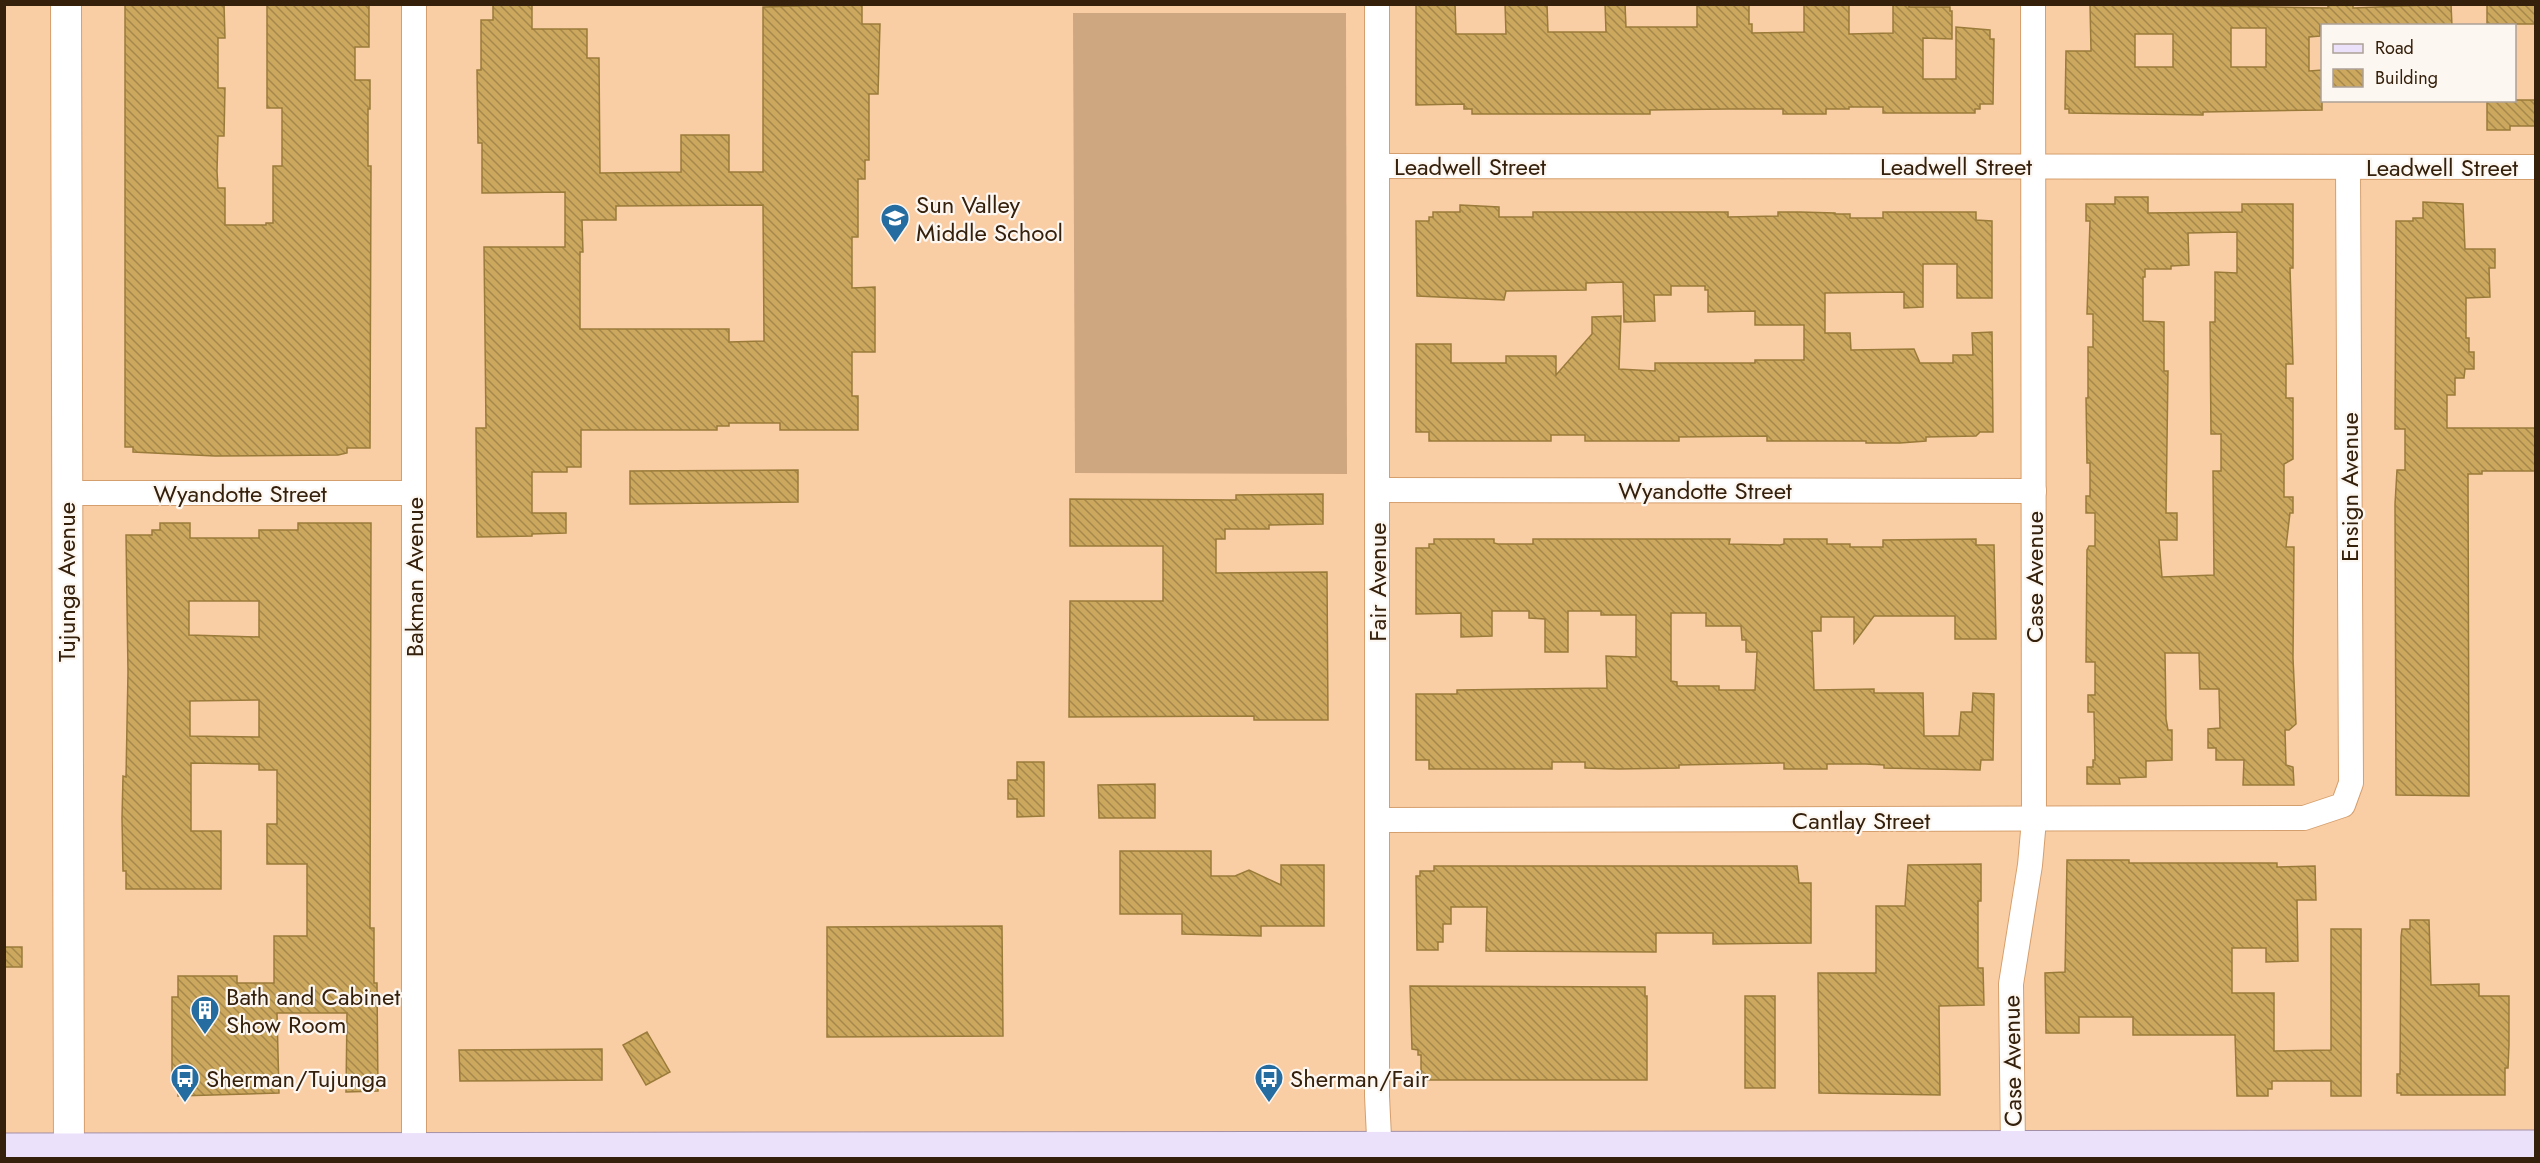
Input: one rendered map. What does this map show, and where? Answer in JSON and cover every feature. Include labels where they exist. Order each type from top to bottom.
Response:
[{"type":"main road","points":[[4,1150],[69,1154],[414,1149],[1788,1154],[2013,1148],[2535,1147]]},
{"type":"street","name":"Tujunga Avenue","points":[[66,4],[65,493],[69,1154]]},
{"type":"street","name":"Bakman Avenue","points":[[414,4],[414,1149]]},
{"type":"street","name":"Fair Avenue","points":[[1377,4],[1377,1096],[1380,1154]]},
{"type":"street","name":"Case Avenue","points":[[2013,1148],[2011,984],[2030,865],[2034,820],[2033,4]]},
{"type":"street","name":"Leadwell Street","points":[[1377,166],[2535,167]]},
{"type":"street","name":"Ensign Avenue","points":[[2343,805],[2351,783],[2348,167]]},
{"type":"street","name":"Wyandotte Street","points":[[1377,490],[2034,490]]},
{"type":"street","name":"Wyandotte Street","points":[[65,493],[414,493]]},
{"type":"street","name":"Cantlay Street","points":[[1377,820],[2304,818],[2343,805]]},
{"type":"shaded area","points":[[1073,13],[1346,13],[1347,474],[1075,473]]},
{"type":"building","points":[[125,4],[224,4],[225,38],[218,38],[218,88],[225,88],[224,136],[218,136],[217,171],[218,188],[225,188],[225,225],[266,225],[266,223],[273,223],[273,166],[282,166],[282,108],[267,108],[267,4],[369,4],[369,47],[355,47],[355,80],[370,80],[368,166],[371,166],[370,448],[347,448],[347,453],[338,455],[215,456],[133,452],[133,447],[125,447]]},
{"type":"building","points":[[493,4],[532,4],[532,29],[587,29],[587,58],[599,58],[600,173],[681,172],[681,135],[729,135],[729,172],[763,172],[763,7],[862,4],[862,24],[880,24],[878,94],[869,94],[869,160],[865,160],[865,179],[858,179],[858,237],[852,237],[852,288],[875,287],[875,352],[852,352],[852,396],[858,396],[858,430],[780,430],[780,423],[729,423],[729,426],[717,426],[717,430],[581,430],[581,467],[567,467],[567,472],[532,472],[532,513],[566,513],[566,533],[477,537],[476,428],[486,428],[484,247],[565,247],[565,192],[482,193],[482,143],[478,143],[477,70],[481,70],[481,20],[493,20]],"holes":[[[763,205],[764,341],[729,342],[729,329],[580,329],[582,220],[616,220],[616,206]]]},
{"type":"building","points":[[1416,4],[1455,4],[1456,34],[1506,34],[1505,4],[1547,4],[1548,32],[1606,32],[1605,4],[1625,4],[1626,27],[1697,27],[1697,4],[1749,4],[1749,24],[1752,24],[1752,33],[1804,32],[1804,4],[1849,4],[1849,34],[1893,33],[1893,4],[1909,4],[1909,7],[1950,7],[1952,39],[1923,38],[1923,79],[1956,79],[1956,27],[1990,30],[1990,39],[1994,39],[1993,104],[1980,104],[1980,109],[1975,109],[1975,113],[1883,113],[1883,107],[1849,107],[1849,109],[1826,109],[1826,114],[1783,114],[1783,109],[1727,109],[1650,110],[1650,114],[1472,114],[1472,109],[1464,109],[1464,104],[1416,105]]},
{"type":"building","points":[[2090,4],[2328,8],[2328,4],[2353,4],[2353,8],[2451,4],[2452,24],[2321,24],[2320,36],[2309,37],[2309,71],[2321,70],[2322,110],[2203,112],[2203,115],[2069,113],[2069,109],[2065,109],[2066,51],[2091,51]],"holes":[[[2231,28],[2266,28],[2266,67],[2231,67]],[[2135,34],[2173,34],[2173,67],[2135,67]]]},
{"type":"building","points":[[2487,4],[2535,4],[2535,24],[2487,24]]},
{"type":"building","points":[[2535,100],[2535,126],[2510,126],[2510,130],[2487,130],[2487,102]]},
{"type":"building","points":[[2115,197],[2148,197],[2148,213],[2242,212],[2242,204],[2293,204],[2293,268],[2290,268],[2293,364],[2286,364],[2286,398],[2293,398],[2293,459],[2284,464],[2284,497],[2293,497],[2293,513],[2290,513],[2286,547],[2294,547],[2293,658],[2296,724],[2289,730],[2285,730],[2286,765],[2293,767],[2294,785],[2243,785],[2244,760],[2216,760],[2216,748],[2208,748],[2208,729],[2220,728],[2219,689],[2200,689],[2199,653],[2165,653],[2166,719],[2168,730],[2172,730],[2172,760],[2146,761],[2146,777],[2119,778],[2120,784],[2087,784],[2087,767],[2093,767],[2093,760],[2095,760],[2094,712],[2088,712],[2088,695],[2095,695],[2095,662],[2086,662],[2087,550],[2089,546],[2095,546],[2095,513],[2086,513],[2086,496],[2090,496],[2090,463],[2087,463],[2086,398],[2088,398],[2088,347],[2093,347],[2093,314],[2087,314],[2090,221],[2086,221],[2086,204],[2115,204]],"holes":[[[2237,232],[2237,273],[2215,272],[2215,322],[2210,322],[2211,434],[2221,434],[2221,471],[2213,471],[2214,575],[2162,577],[2159,540],[2177,540],[2177,513],[2166,513],[2168,371],[2164,371],[2164,322],[2143,321],[2143,277],[2145,277],[2145,269],[2171,269],[2171,266],[2189,265],[2188,233]]]},
{"type":"building","points":[[2423,202],[2463,204],[2465,249],[2495,249],[2495,268],[2489,268],[2490,297],[2466,298],[2466,338],[2469,338],[2469,352],[2474,352],[2474,369],[2465,369],[2464,378],[2455,378],[2455,395],[2447,395],[2447,428],[2535,428],[2535,471],[2482,471],[2482,474],[2468,474],[2469,796],[2396,795],[2395,504],[2397,470],[2405,470],[2405,429],[2395,429],[2396,221],[2413,221],[2413,218],[2423,218]]},
{"type":"building","points":[[1460,205],[1499,207],[1499,217],[1533,217],[1533,212],[1728,212],[1728,217],[1778,216],[1778,212],[1800,212],[1850,214],[1850,218],[1883,218],[1883,212],[1976,212],[1976,220],[1992,221],[1992,298],[1957,298],[1957,264],[1923,264],[1923,307],[1904,308],[1904,292],[1825,293],[1825,333],[1850,333],[1851,350],[1914,349],[1920,363],[1953,363],[1953,355],[1973,355],[1972,333],[1992,332],[1993,432],[1980,432],[1976,436],[1926,437],[1926,441],[1900,443],[1767,441],[1767,436],[1679,437],[1679,441],[1585,441],[1585,435],[1551,435],[1551,441],[1429,441],[1429,432],[1416,432],[1416,344],[1451,344],[1451,363],[1506,363],[1506,356],[1556,356],[1556,375],[1592,334],[1592,317],[1621,316],[1619,369],[1655,371],[1655,363],[1755,363],[1755,360],[1804,360],[1804,325],[1755,325],[1755,311],[1708,312],[1708,290],[1705,290],[1705,286],[1671,286],[1671,295],[1654,295],[1655,321],[1624,322],[1623,282],[1586,283],[1586,290],[1506,291],[1504,300],[1417,296],[1416,221],[1429,221],[1429,217],[1433,217],[1433,212],[1460,212]]},
{"type":"building","points":[[798,470],[798,502],[630,504],[630,471]]},
{"type":"building","points":[[1323,494],[1323,524],[1269,525],[1269,529],[1225,529],[1225,539],[1216,539],[1216,573],[1327,572],[1328,720],[1254,720],[1254,716],[1069,717],[1070,601],[1163,601],[1163,546],[1070,546],[1070,499],[1236,500],[1236,495]]},
{"type":"building","points":[[160,523],[190,523],[190,538],[259,538],[259,530],[298,530],[298,523],[371,523],[370,928],[374,928],[374,983],[377,983],[378,1091],[346,1092],[347,1013],[277,1013],[279,1093],[178,1096],[178,1074],[172,1074],[172,997],[178,997],[178,976],[237,976],[237,983],[274,983],[274,936],[307,936],[307,864],[267,864],[267,824],[277,824],[277,770],[259,770],[259,764],[191,763],[191,831],[221,831],[221,889],[126,889],[126,871],[123,871],[122,818],[123,776],[126,777],[128,672],[126,535],[152,535],[152,530],[160,530]],"holes":[[[189,601],[259,601],[259,637],[189,635]],[[259,700],[259,737],[190,736],[190,701]]]},
{"type":"building","points":[[1434,539],[1494,539],[1494,543],[1498,544],[1533,544],[1533,539],[1730,539],[1729,544],[1780,545],[1784,544],[1784,539],[1827,539],[1827,544],[1883,547],[1883,540],[1976,539],[1976,545],[1994,545],[1996,639],[1955,639],[1955,616],[1874,616],[1854,643],[1854,617],[1821,617],[1821,631],[1812,631],[1814,690],[1874,689],[1874,693],[1923,693],[1924,736],[1959,736],[1961,712],[1972,712],[1973,693],[1994,694],[1993,760],[1981,760],[1980,770],[1884,768],[1884,765],[1866,764],[1827,764],[1827,769],[1784,769],[1784,763],[1618,769],[1585,768],[1585,762],[1552,762],[1552,769],[1429,769],[1429,760],[1416,760],[1416,694],[1457,694],[1457,690],[1607,688],[1606,656],[1636,657],[1636,615],[1601,615],[1601,611],[1568,611],[1568,652],[1545,652],[1545,619],[1529,618],[1529,611],[1492,611],[1492,636],[1461,637],[1461,613],[1416,614],[1416,548],[1429,548],[1429,544],[1434,544]],"holes":[[[1671,613],[1706,613],[1706,626],[1741,626],[1742,640],[1746,640],[1746,652],[1757,652],[1755,690],[1719,690],[1719,686],[1677,686],[1677,682],[1671,681]]]},
{"type":"building","points":[[1017,762],[1044,762],[1044,816],[1017,817],[1017,799],[1008,799],[1008,780],[1017,780]]},
{"type":"building","points":[[1155,784],[1155,818],[1099,818],[1098,785]]},
{"type":"building","points":[[1120,851],[1211,851],[1211,876],[1235,876],[1249,870],[1281,885],[1281,865],[1324,865],[1324,926],[1261,926],[1261,936],[1182,934],[1182,914],[1120,914]]},
{"type":"building","points":[[2067,860],[2129,860],[2129,863],[2277,863],[2277,867],[2315,866],[2316,900],[2297,900],[2298,961],[2266,962],[2266,948],[2232,948],[2232,993],[2274,993],[2274,1051],[2331,1050],[2331,929],[2361,929],[2361,1096],[2331,1096],[2331,1081],[2272,1081],[2272,1089],[2268,1089],[2268,1096],[2237,1096],[2235,1035],[2133,1035],[2133,1017],[2079,1017],[2079,1033],[2046,1033],[2045,973],[2065,972]]},
{"type":"building","points":[[1981,864],[1981,901],[1978,901],[1978,968],[1983,968],[1984,1005],[1939,1006],[1940,1095],[1819,1093],[1818,973],[1876,973],[1876,906],[1905,906],[1908,865]]},
{"type":"building","points":[[1434,866],[1797,866],[1799,883],[1811,883],[1811,943],[1713,944],[1713,933],[1656,933],[1656,952],[1486,951],[1487,907],[1451,907],[1451,924],[1443,924],[1443,942],[1438,942],[1438,950],[1417,950],[1416,876],[1420,876],[1420,871],[1434,871]]},
{"type":"building","points":[[2410,920],[2429,920],[2431,985],[2479,984],[2479,996],[2509,996],[2509,1045],[2508,1068],[2505,1068],[2505,1095],[2401,1095],[2397,1093],[2397,1074],[2400,1074],[2401,937],[2402,929],[2410,929]]},
{"type":"building","points":[[1002,926],[1003,1036],[827,1037],[827,927]]},
{"type":"building","points":[[4,947],[22,947],[22,967],[4,967]]},
{"type":"building","points":[[1410,986],[1645,987],[1645,996],[1647,996],[1647,1080],[1421,1080],[1421,1055],[1418,1055],[1418,1050],[1412,1049]]},
{"type":"building","points":[[1745,996],[1775,996],[1775,1088],[1745,1088]]},
{"type":"building","points":[[647,1032],[670,1072],[646,1085],[623,1045]]},
{"type":"building","points":[[602,1049],[602,1080],[460,1081],[459,1050]]},
{"type":"place","name":"Sun Valley Middle School","points":[[895,244]]},
{"type":"place","name":"Bath and Cabinet Show Room","points":[[205,1036]]},
{"type":"place","name":"Sherman/Tujunga","points":[[185,1104]]},
{"type":"place","name":"Sherman/Fair","points":[[1269,1104]]}]
